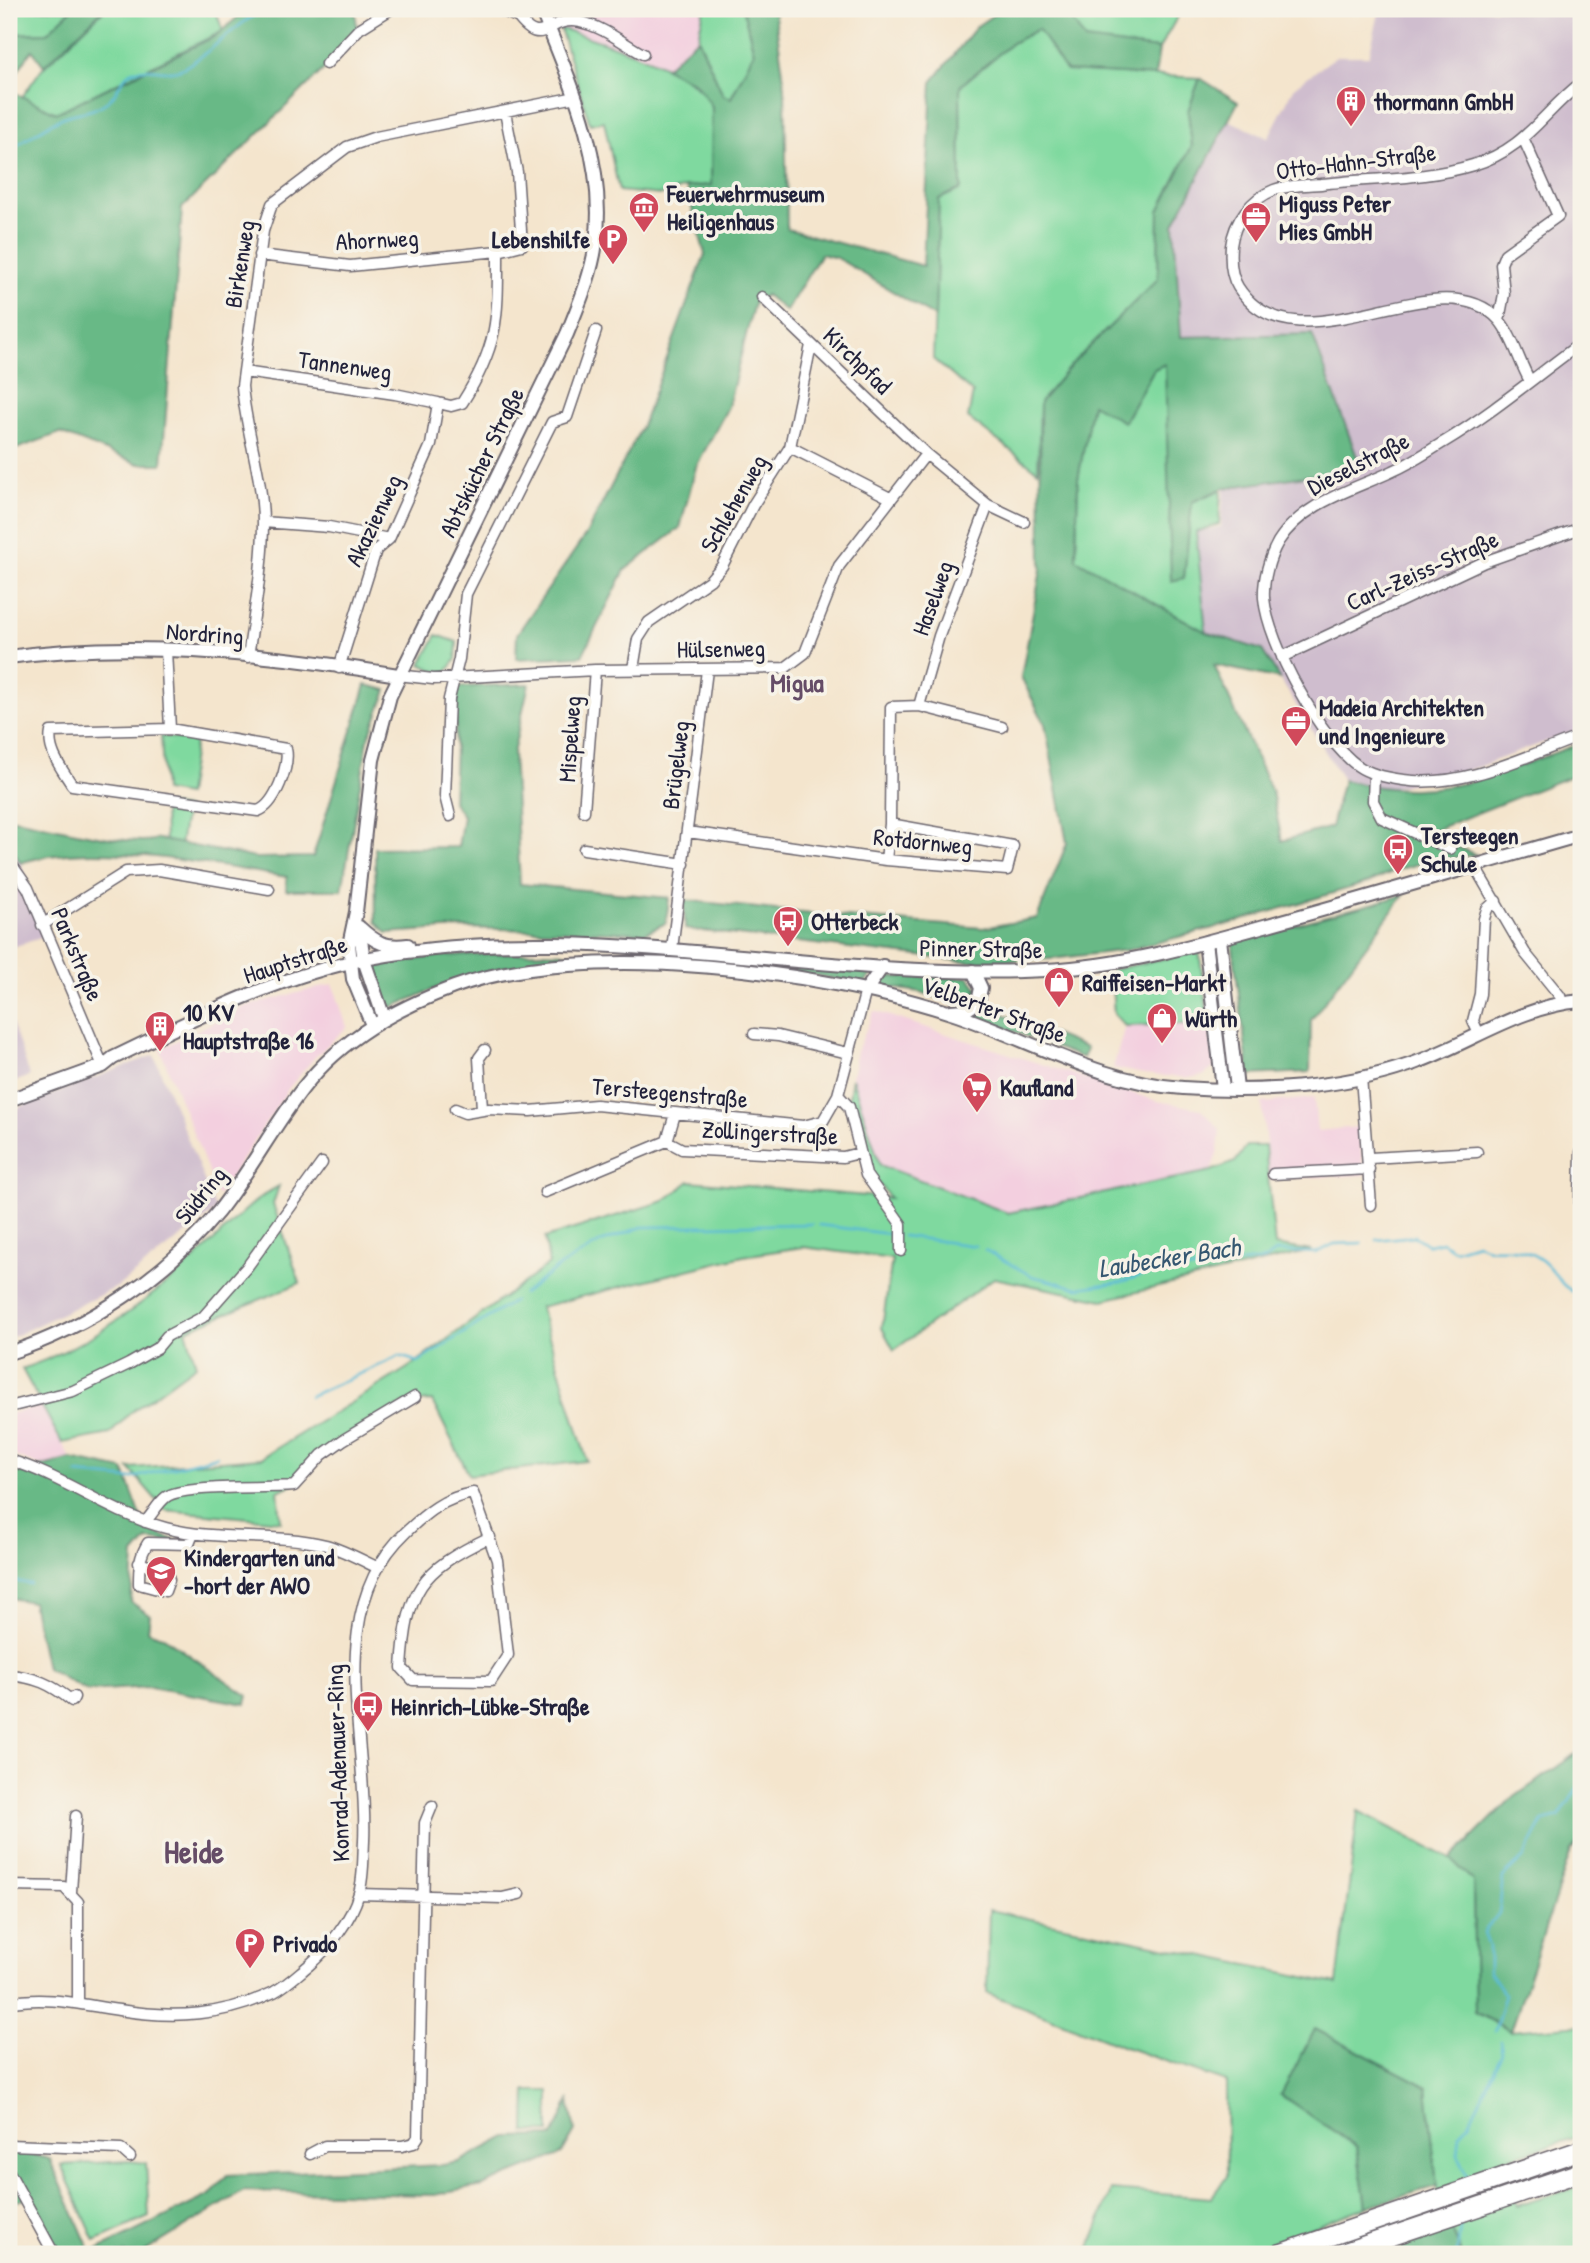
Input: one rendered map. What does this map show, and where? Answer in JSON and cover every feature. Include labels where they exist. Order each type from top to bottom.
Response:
[{"type":"highway","points":[[1279,2254],[1581,2150]]},
{"type":"highway","points":[[1339,2254],[1581,2172]]},
{"type":"street","points":[[326,64],[359,29],[391,9]]},
{"type":"street","points":[[499,9],[515,13],[537,34],[564,22],[576,20],[590,24],[643,54]]},
{"type":"street","name":"Abtskücher Straße","points":[[349,963],[349,945],[356,912],[373,761],[398,675],[547,376],[589,275],[596,241],[596,195],[590,147],[576,97],[541,9]]},
{"type":"street","points":[[1530,381],[1499,320],[1504,294],[1500,264],[1505,254],[1558,216],[1524,140],[1581,83]]},
{"type":"street","name":"Birkenweg","points":[[248,657],[263,522],[258,472],[244,411],[244,372],[259,255],[272,204],[346,147],[376,137],[576,97]]},
{"type":"street","points":[[438,403],[451,406],[462,403],[487,359],[499,316],[498,251],[522,245],[517,172],[505,112]]},
{"type":"street","name":"Otto-Hahn-Straße","points":[[1499,320],[1480,306],[1451,300],[1294,323],[1278,319],[1248,300],[1236,284],[1231,266],[1232,238],[1246,210],[1275,190],[1427,175],[1475,164],[1524,140]]},
{"type":"street","name":"Ahornweg","points":[[259,255],[350,266],[498,251]]},
{"type":"street","name":"Kirchpfad","points":[[762,297],[926,454]]},
{"type":"street","points":[[450,816],[445,796],[449,699],[466,594],[552,422],[567,417],[596,331]]},
{"type":"street","name":"Dieselstraße","points":[[1581,343],[1437,446],[1395,470],[1331,498],[1303,515],[1279,541],[1267,567],[1264,596],[1268,620],[1282,657],[1324,732],[1342,752],[1374,774],[1431,783],[1458,779],[1581,737]]},
{"type":"street","name":"Schlehenweg","points":[[634,669],[638,639],[649,622],[710,580],[722,566],[753,505],[789,447],[811,345]]},
{"type":"street","name":"Tannenweg","points":[[244,372],[395,394],[438,403]]},
{"type":"street","name":"Akazienweg","points":[[339,668],[376,550],[389,539],[431,445],[438,403]]},
{"type":"street","name":"Schlehenweg","points":[[789,447],[890,498]]},
{"type":"street","points":[[926,454],[988,505],[1024,522]]},
{"type":"street","name":"Hülsenweg","points":[[398,675],[433,679],[595,670],[785,668],[805,653],[839,566],[926,454]]},
{"type":"street","name":"Haselweg","points":[[919,706],[939,636],[988,505]]},
{"type":"street","points":[[263,522],[329,527],[389,539]]},
{"type":"street","name":"Carl-Zeiss-Straße","points":[[1282,657],[1484,562],[1581,528]]},
{"type":"street","name":"Nordring","points":[[9,657],[97,647],[166,650],[398,675]]},
{"type":"street","points":[[166,650],[170,729]]},
{"type":"street","name":"Mispelweg","points":[[584,811],[595,670]]},
{"type":"street","name":"Brügelweg","points":[[672,949],[708,670]]},
{"type":"street","points":[[886,860],[890,824],[891,707],[919,706],[1002,727]]},
{"type":"street","points":[[170,729],[286,749],[288,757],[266,808],[258,811],[72,785],[57,761],[49,740],[51,732],[170,729]]},
{"type":"street","points":[[1374,774],[1373,801],[1382,818],[1450,849]]},
{"type":"street","name":"Rotdornweg","points":[[688,832],[886,860],[1007,870],[1013,846],[890,824]]},
{"type":"street","name":"Pinner Straße","points":[[364,960],[436,950],[527,945],[672,949],[973,971],[1050,970],[1129,960],[1220,939],[1581,835]]},
{"type":"street","points":[[584,849],[684,864]]},
{"type":"street","name":"Parkstraße","points":[[9,861],[28,888],[103,1066]]},
{"type":"street","points":[[42,925],[126,872],[159,870],[269,889]]},
{"type":"street","points":[[1479,874],[1525,953],[1562,1002]]},
{"type":"street","points":[[1479,1034],[1473,1021],[1480,994],[1484,919],[1487,909],[1496,901]]},
{"type":"street","name":"Abtskücher Straße","points":[[356,912],[364,960],[384,1018]]},
{"type":"street","points":[[359,928],[376,943],[386,946],[482,938],[527,945]]},
{"type":"street","points":[[1220,939],[1230,1089]]},
{"type":"street","points":[[1205,942],[1230,1089]]},
{"type":"street","name":"Hauptstraße","points":[[9,1100],[103,1066],[122,1054],[267,987],[364,960]]},
{"type":"street","points":[[349,963],[372,1025]]},
{"type":"street","name":"Velberter Straße","points":[[384,1018],[431,996],[484,977],[552,966],[657,965],[720,969],[866,990],[944,1011],[1129,1080],[1186,1088],[1230,1089],[1361,1077],[1405,1067],[1525,1013],[1562,1002],[1581,1000]]},
{"type":"street","points":[[883,966],[866,990],[838,1095],[849,1107],[859,1153],[869,1181],[903,1228],[902,1246]]},
{"type":"street","points":[[944,1011],[966,1010],[978,1002],[981,988],[973,971]]},
{"type":"street","name":"Südring","points":[[9,1353],[68,1328],[120,1298],[191,1240],[218,1212],[303,1088],[324,1065],[384,1018]]},
{"type":"street","points":[[754,1034],[778,1036],[848,1053]]},
{"type":"street","points":[[482,1109],[479,1058],[485,1050]]},
{"type":"street","points":[[1361,1077],[1370,1164],[1371,1205]]},
{"type":"street","name":"Tersteegenstraße","points":[[455,1110],[465,1113],[482,1109],[530,1111],[596,1105],[622,1110],[660,1109],[675,1114],[813,1125],[829,1114],[838,1095]]},
{"type":"street","name":"Zollingerstraße","points":[[675,1114],[667,1141],[682,1149],[843,1157],[859,1153]]},
{"type":"street","points":[[545,1192],[667,1141]]},
{"type":"street","points":[[1273,1174],[1478,1152]]},
{"type":"street","points":[[1579,1240],[1581,1152]]},
{"type":"street","points":[[9,1407],[73,1391],[130,1364],[157,1348],[167,1336],[203,1317],[247,1267],[322,1163]]},
{"type":"street","points":[[145,1522],[163,1500],[174,1493],[241,1486],[294,1486],[322,1455],[415,1396]]},
{"type":"street","points":[[9,1460],[145,1522],[193,1534],[299,1540],[329,1546],[376,1567]]},
{"type":"street","name":"Konrad-Adenauer-Ring","points":[[9,2003],[46,2000],[154,2015],[211,2013],[248,2003],[290,1982],[318,1958],[334,1940],[359,1894],[365,1820],[354,1655],[361,1610],[376,1567],[399,1538],[430,1509],[453,1496],[473,1493],[490,1537]]},
{"type":"street","points":[[139,1563],[139,1556],[148,1543],[190,1544],[193,1534]]},
{"type":"street","points":[[490,1537],[497,1560],[508,1655],[502,1667],[491,1681],[413,1680],[402,1668],[405,1626],[419,1589],[434,1569],[490,1537]]},
{"type":"street","points":[[9,1675],[33,1677],[52,1686],[72,1701],[74,1697]]},
{"type":"street","points":[[310,2154],[325,2146],[402,2146],[414,2143],[418,2137],[425,1823],[432,1806]]},
{"type":"street","points":[[71,1892],[76,1815]]},
{"type":"street","points":[[9,1886],[64,1887],[78,1902],[78,2003]]},
{"type":"street","points":[[359,1894],[423,1898],[502,1898],[519,1894]]},
{"type":"street","points":[[9,2145],[121,2148],[130,2157]]},
{"type":"street","points":[[9,2172],[54,2254]]},
{"type":"shaded area","points":[[553,9],[704,9],[698,38],[665,68],[647,57],[560,28]]},
{"type":"shaded area","points":[[1380,9],[1581,9],[1581,729],[1458,774],[1380,790],[1343,780],[1262,650],[1206,632],[1196,532],[1221,527],[1224,488],[1361,468],[1312,334],[1181,337],[1174,224],[1228,120],[1268,138],[1295,86],[1337,56],[1369,56]]},
{"type":"shaded area","points":[[9,845],[21,863],[44,937],[9,948]]},
{"type":"shaded area","points":[[333,984],[347,1027],[315,1057],[289,1088],[218,1196],[160,1049],[246,1006]]},
{"type":"shaded area","points":[[874,1011],[1157,1101],[1201,1109],[1220,1129],[1218,1151],[1211,1171],[1008,1213],[880,1165],[852,1078],[857,1051]]},
{"type":"shaded area","points":[[9,1014],[30,1076],[9,1084]]},
{"type":"shaded area","points":[[1209,1023],[1215,1067],[1203,1076],[1188,1078],[1113,1068],[1125,1026]]},
{"type":"shaded area","points":[[154,1055],[216,1210],[117,1287],[10,1338],[9,1111]]},
{"type":"shaded area","points":[[1314,1098],[1317,1131],[1358,1127],[1364,1175],[1269,1179],[1262,1103]]},
{"type":"shaded area","points":[[41,1406],[71,1459],[41,1466],[9,1454],[9,1414]]},
{"type":"green space","points":[[9,9],[72,9],[47,33],[9,34]]},
{"type":"green space","points":[[72,9],[104,9],[44,66],[32,50],[9,84],[9,34],[47,33]]},
{"type":"green space","points":[[105,9],[215,9],[223,31],[56,113],[22,97],[41,70]]},
{"type":"green space","points":[[247,9],[355,9],[358,36],[182,208],[162,464],[139,464],[60,433],[13,450],[9,456],[9,90],[56,113],[216,36]]},
{"type":"green space","points":[[704,9],[743,9],[754,52],[731,98],[723,95],[698,38]]},
{"type":"green space","points":[[743,9],[774,9],[785,87],[787,229],[923,266],[932,82],[977,26],[1002,9],[1083,9],[1071,18],[1085,40],[1159,49],[1155,76],[1066,71],[1038,29],[1012,43],[960,86],[961,189],[939,199],[935,317],[837,258],[821,254],[786,311],[766,295],[754,303],[728,407],[696,467],[680,528],[625,570],[582,656],[516,659],[517,634],[587,533],[642,426],[705,254],[686,187],[711,185],[712,106],[695,83],[665,68],[698,38],[723,95],[731,98],[754,52]]},
{"type":"green space","points":[[1083,9],[1182,9],[1159,49],[1085,41],[1070,18]]},
{"type":"green space","points":[[560,28],[644,57],[666,67],[701,91],[712,111],[711,185],[686,187],[662,195],[619,191],[604,121],[590,124]]},
{"type":"green space","points":[[1038,28],[1066,71],[1200,78],[1188,111],[1192,146],[1159,211],[1158,279],[1073,363],[1040,402],[1038,471],[968,418],[973,393],[933,359],[939,199],[961,189],[960,86],[1012,43]]},
{"type":"green space","points":[[1200,78],[1238,102],[1174,224],[1181,337],[1312,334],[1361,468],[1224,488],[1192,502],[1184,578],[1171,581],[1165,364],[1154,369],[1124,422],[1092,404],[1078,479],[1076,559],[1206,632],[1262,650],[1280,679],[1214,665],[1272,792],[1282,841],[1331,827],[1343,780],[1378,787],[1438,788],[1492,775],[1581,743],[1581,772],[1424,834],[1477,855],[1433,860],[1394,871],[1370,882],[1229,924],[1128,950],[1051,959],[971,962],[685,929],[684,900],[983,928],[1037,918],[1067,843],[1045,724],[1021,677],[1041,569],[1040,402],[1073,363],[1158,279],[1159,211],[1192,146],[1188,111]]},
{"type":"green space","points":[[1165,364],[1184,578],[1191,502],[1221,490],[1219,524],[1196,532],[1206,632],[1076,559],[1078,479],[1092,403],[1124,422],[1154,369]]},
{"type":"green space","points":[[437,635],[457,642],[456,659],[447,672],[435,671],[421,664]]},
{"type":"green space","points":[[529,684],[513,753],[520,884],[669,898],[666,923],[645,933],[460,928],[387,933],[376,921],[375,848],[458,847],[463,816],[453,802],[457,687]]},
{"type":"green space","points":[[366,685],[387,690],[368,739],[342,890],[286,890],[287,877],[152,856],[81,853],[49,856],[21,863],[9,845],[9,818],[108,838],[145,841],[157,839],[256,858],[313,857]]},
{"type":"green space","points":[[161,736],[195,741],[187,795],[164,791]]},
{"type":"green space","points":[[164,804],[186,808],[180,846],[157,839],[165,840]]},
{"type":"green space","points":[[1404,895],[1311,1020],[1310,1072],[1249,1075],[1233,948],[1235,941]]},
{"type":"green space","points":[[1199,951],[1209,1023],[1125,1026],[1114,1014],[1111,970]]},
{"type":"green space","points":[[537,952],[663,956],[874,973],[863,984],[770,967],[598,959],[503,967],[439,987],[390,1008],[386,1005],[374,972],[378,966],[439,956]]},
{"type":"green space","points":[[885,977],[969,977],[977,988],[971,1004],[959,1005],[920,992],[880,986],[878,981]]},
{"type":"green space","points":[[980,977],[989,978],[986,1007],[1087,1048],[1083,1058],[966,1013],[976,1010]]},
{"type":"green space","points":[[852,1078],[880,1165],[1008,1213],[1211,1171],[1235,1162],[1247,1146],[1265,1146],[1275,1245],[1311,1251],[1103,1300],[994,1278],[894,1350],[882,1328],[892,1259],[803,1247],[743,1256],[540,1307],[587,1461],[469,1475],[432,1401],[405,1403],[319,1456],[297,1482],[278,1491],[281,1521],[165,1510],[129,1468],[261,1458],[414,1364],[549,1264],[545,1238],[664,1201],[690,1181],[890,1198],[872,1176],[849,1097]]},
{"type":"green space","points":[[279,1186],[273,1204],[300,1283],[186,1330],[196,1365],[130,1413],[110,1434],[62,1443],[22,1369],[71,1348],[137,1307],[198,1256],[246,1209]]},
{"type":"green space","points":[[71,1459],[124,1470],[146,1530],[183,1543],[147,1540],[134,1555],[131,1602],[150,1615],[148,1631],[162,1636],[248,1696],[246,1704],[150,1687],[87,1691],[46,1668],[32,1602],[9,1598],[9,1469],[19,1472]]},
{"type":"green space","points":[[1581,1750],[1581,1840],[1571,1851],[1511,2031],[1475,2012],[1473,1881],[1451,1859],[1509,1801]]},
{"type":"green space","points":[[1358,1811],[1451,1859],[1473,1880],[1475,2012],[1511,2031],[1581,2025],[1581,2136],[1507,2158],[1506,2166],[1516,2206],[1581,2186],[1581,2254],[1462,2254],[1438,2198],[1427,2087],[1281,2095],[1357,2147],[1366,2207],[1242,2254],[1088,2254],[1111,2190],[1211,2198],[1227,2176],[1226,2082],[1125,2047],[987,1993],[989,1910],[1337,1984]]},
{"type":"green space","points":[[1315,2029],[1427,2087],[1437,2186],[1366,2207],[1357,2147],[1281,2095]]},
{"type":"green space","points":[[526,2091],[549,2091],[549,2132],[525,2132]]},
{"type":"green space","points":[[569,2101],[575,2131],[562,2154],[482,2186],[434,2195],[244,2191],[141,2254],[60,2254],[28,2198],[9,2203],[9,2148],[50,2159],[91,2253],[210,2195],[227,2175],[443,2165],[459,2162],[506,2137],[553,2136]]},
{"type":"green space","points":[[129,2161],[146,2163],[149,2217],[95,2241],[61,2165]]},
{"type":"green space","points":[[1451,2229],[1462,2254],[1385,2254]]},
{"type":"waterway","points":[[9,150],[57,120],[90,110],[108,101],[131,72],[142,69],[171,71],[183,68],[244,22],[266,9]]},
{"type":"waterway","name":"Laubecker Bach","points":[[523,1294],[560,1266],[601,1242],[642,1227],[812,1224]]},
{"type":"waterway","name":"Laubecker Bach","points":[[819,1225],[897,1235]]},
{"type":"waterway","name":"Laubecker Bach","points":[[903,1236],[976,1246]]},
{"type":"waterway","name":"Laubecker Bach","points":[[1376,1240],[1414,1236],[1428,1245],[1442,1242],[1454,1250],[1477,1243],[1492,1249],[1527,1252],[1543,1261],[1563,1284],[1581,1298]]},
{"type":"waterway","name":"Laubecker Bach","points":[[985,1250],[1032,1276],[1078,1288],[1122,1282],[1142,1275],[1265,1260],[1277,1251],[1316,1253],[1334,1244],[1362,1243]]},
{"type":"waterway","name":"Laubecker Bach","points":[[310,1396],[400,1356],[418,1362],[514,1301]]},
{"type":"waterway","name":"Laubecker Bach","points":[[77,1474],[129,1479],[217,1456]]},
{"type":"waterway","points":[[9,1580],[30,1584]]},
{"type":"waterway","points":[[1495,2031],[1505,1994],[1489,1971],[1489,1946],[1484,1932],[1499,1913],[1503,1877],[1524,1857],[1543,1821],[1559,1817],[1581,1783]]},
{"type":"waterway","points":[[1470,2181],[1458,2154],[1460,2134],[1470,2121],[1502,2053],[1500,2041]]},
{"type":"waterway","points":[[1457,2254],[1461,2219]]},
{"type":"place","name":"thormann GmbH","points":[[1351,128]]},
{"type":"place","name":"Feuerwehrmuseum Heiligenhaus","points":[[644,234]]},
{"type":"place","name":"Miguss Peter Mies GmbH","points":[[1256,244]]},
{"type":"place","name":"Lebenshilfe","points":[[613,266]]},
{"type":"place","name":"Madeia Architekten und Ingenieure","points":[[1296,748]]},
{"type":"place","name":"Tersteegen Schule","points":[[1398,876]]},
{"type":"place","name":"Otterbeck","points":[[788,948]]},
{"type":"place","name":"Raiffeisen-Markt","points":[[1059,1009]]},
{"type":"place","name":"Würth","points":[[1162,1045]]},
{"type":"place","name":"10 KV Hauptstraße 16","points":[[160,1053]]},
{"type":"place","name":"Kaufland","points":[[977,1114]]},
{"type":"place","name":"Kindergarten und -hort der AWO","points":[[161,1598]]},
{"type":"place","name":"Heinrich-Lübke-Straße","points":[[368,1733]]},
{"type":"place","name":"Privado","points":[[250,1970]]},
{"type":"district","name":"Migua","points":[[797,682]]},
{"type":"district","name":"Heide","points":[[194,1851]]}]
